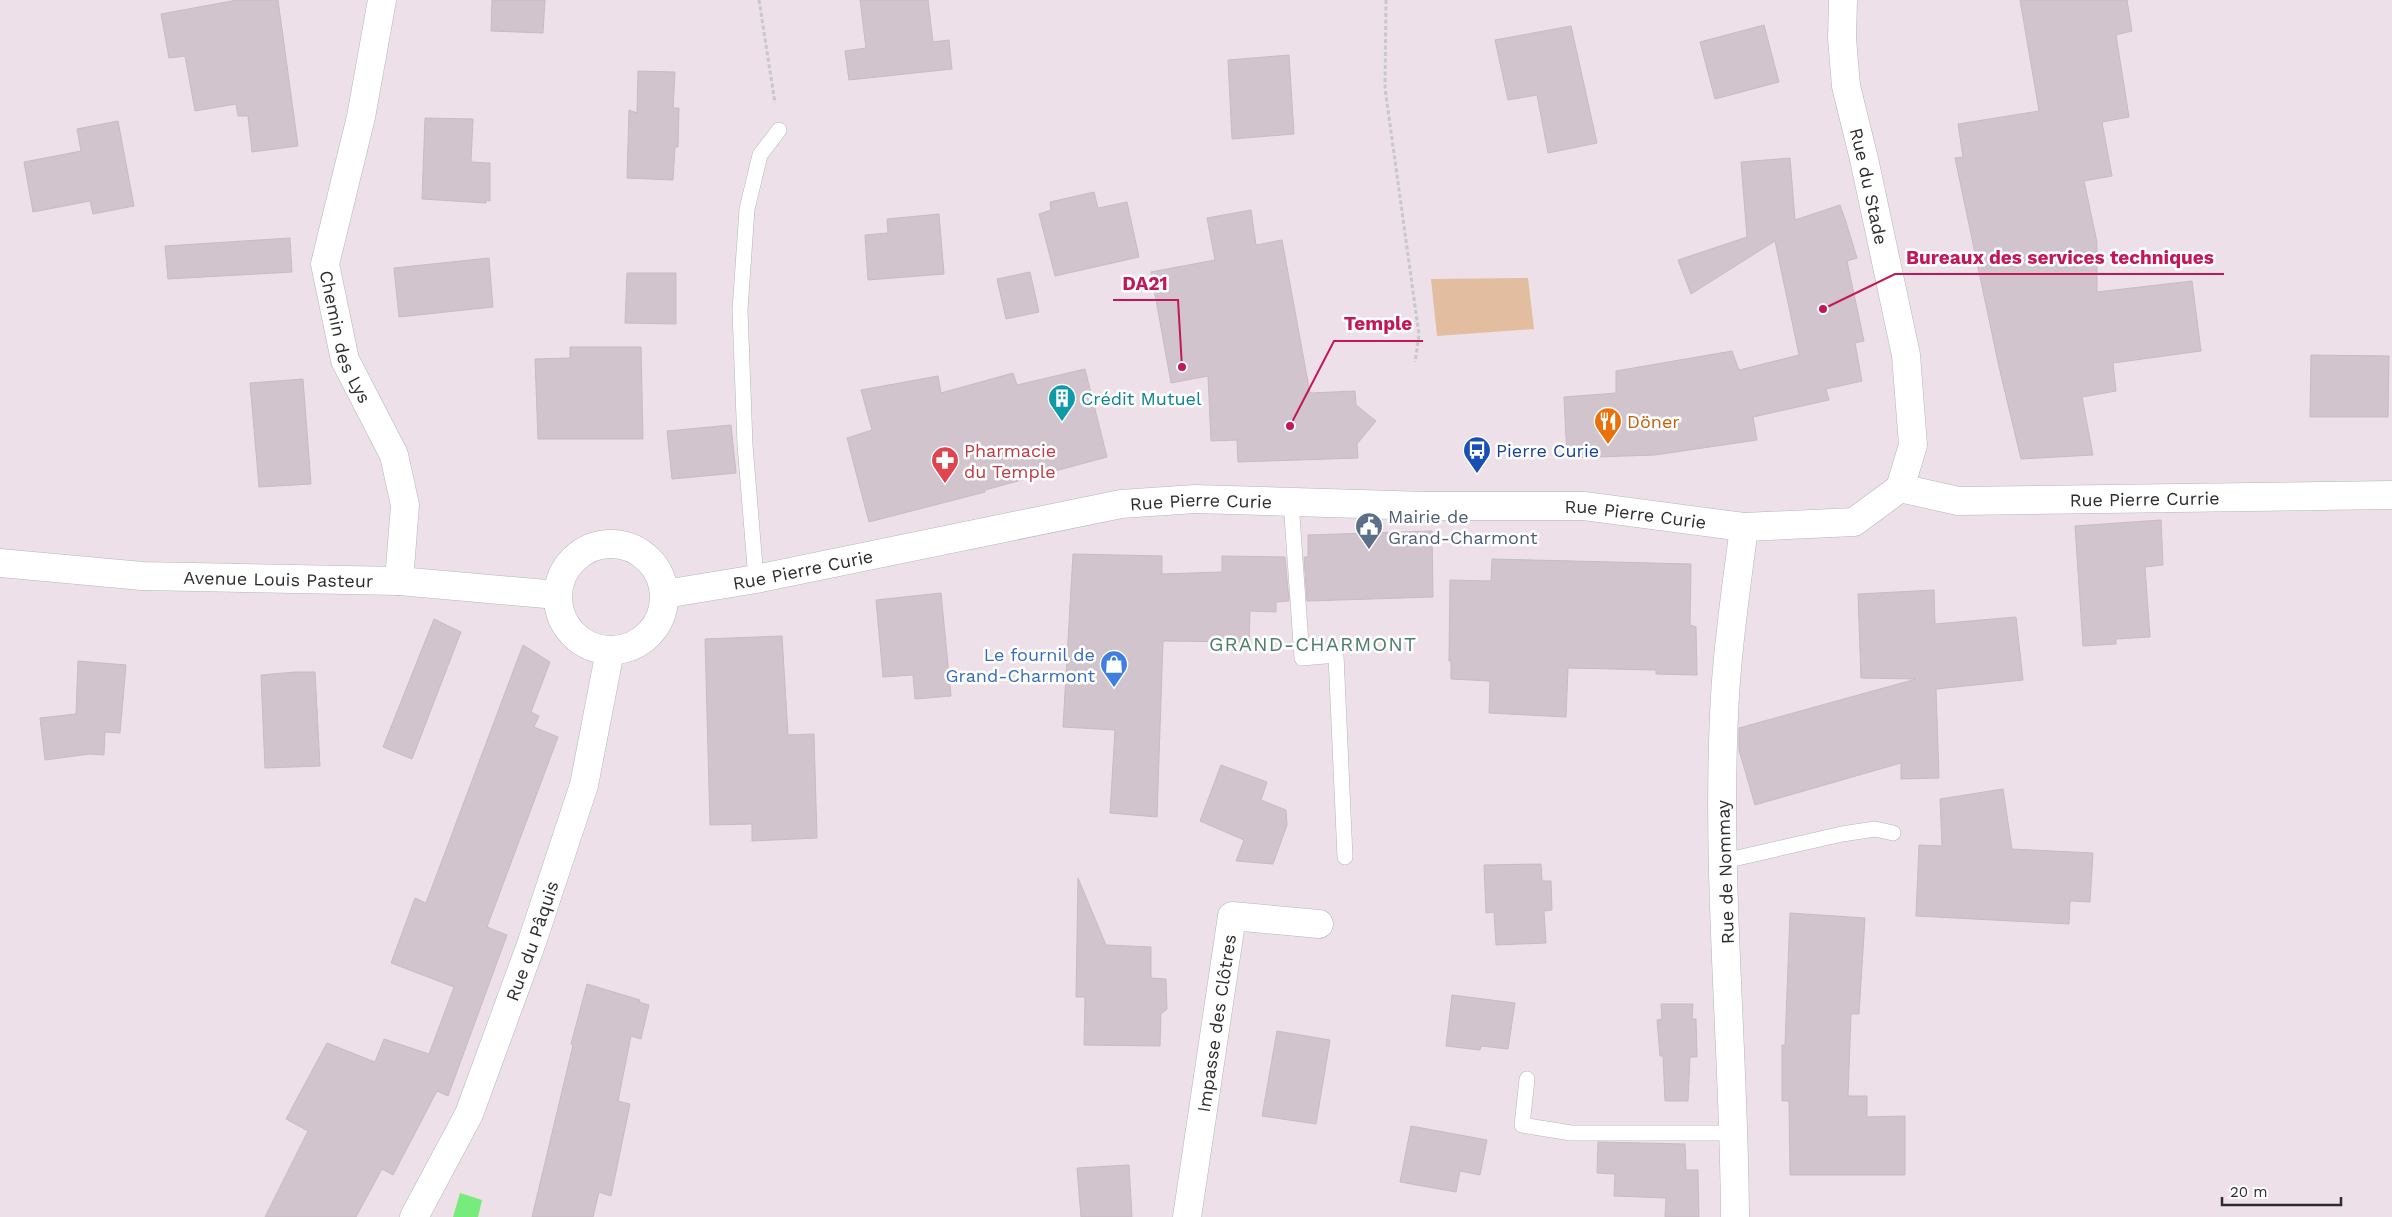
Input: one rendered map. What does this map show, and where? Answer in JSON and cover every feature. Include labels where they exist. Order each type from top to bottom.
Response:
[{"type":"street","name":"Chemin des Lys","points":[[382,0],[361,117],[325,264],[345,360],[394,455],[404,505],[399,581]]},
{"type":"street","name":"Rue du Stade","points":[[1843,0],[1842,38],[1846,86],[1864,159],[1906,355],[1913,445],[1900,488]]},
{"type":"street","name":"Rue Pierre Currie","points":[[1900,488],[1958,501],[2392,495]]},
{"type":"street","name":"Rue Pierre Curie","points":[[665,594],[756,579],[1121,504],[1195,499],[1584,506],[1744,527],[1854,522],[1900,488]]},
{"type":"street","name":"Rue de Nommay","points":[[1735,1217],[1735,1133],[1724,861],[1725,695],[1744,527]]},
{"type":"street","points":[[595,545],[627,545],[654,564],[665,594],[658,623],[638,644],[610,651],[583,643],[563,622],[557,595],[568,564],[595,545]]},
{"type":"street","name":"Avenue Louis Pasteur","points":[[0,563],[142,576],[399,581],[557,595]]},
{"type":"street","name":"Rue du Pâquis","points":[[414,1217],[469,1114],[532,942],[584,785],[610,651]]},
{"type":"street","name":"Impasse des Clôtres","points":[[1187,1217],[1232,916],[1319,924]]},
{"type":"lane","points":[[756,579],[745,445],[740,310],[747,209],[760,156],[779,130]]},
{"type":"lane","points":[[1291,502],[1302,658],[1336,656],[1345,857]]},
{"type":"lane","points":[[1724,861],[1850,832],[1874,829],[1892,833]]},
{"type":"lane","points":[[1527,1079],[1522,1125],[1571,1133],[1735,1133]]},
{"type":"path","points":[[759,0],[779,130]]},
{"type":"path","points":[[1386,0],[1385,88],[1420,335],[1415,362]]},
{"type":"shaded area","points":[[1528,278],[1534,329],[1437,336],[1431,279]]},
{"type":"shaded area","points":[[460,1193],[482,1200],[478,1217],[453,1217]]},
{"type":"building","points":[[237,0],[278,0],[298,146],[252,152],[248,116],[238,116],[236,104],[195,111],[185,56],[169,58],[161,14]]},
{"type":"building","points":[[492,0],[545,0],[543,33],[491,31]]},
{"type":"building","points":[[860,0],[928,0],[933,42],[949,40],[952,69],[849,80],[845,51],[866,48]]},
{"type":"building","points":[[2020,0],[2127,0],[2132,31],[2116,35],[2129,117],[2102,122],[2112,176],[2084,181],[2097,242],[2097,292],[2192,281],[2201,351],[2113,363],[2116,391],[2082,397],[2093,455],[2021,459],[1999,367],[1955,158],[1963,157],[1958,124],[2039,111]]},
{"type":"building","points":[[1764,25],[1779,82],[1715,99],[1700,42]]},
{"type":"building","points":[[1571,26],[1597,143],[1548,153],[1537,95],[1508,100],[1495,40]]},
{"type":"building","points":[[1289,55],[1294,134],[1232,139],[1228,60]]},
{"type":"building","points":[[638,71],[675,72],[673,108],[679,108],[678,147],[675,147],[673,180],[627,178],[629,110],[637,113]]},
{"type":"building","points":[[425,118],[473,119],[471,162],[490,163],[490,201],[486,200],[486,203],[422,199]]},
{"type":"building","points":[[118,121],[134,206],[93,214],[90,201],[33,212],[24,162],[81,151],[77,129]]},
{"type":"building","points":[[1790,158],[1795,220],[1840,205],[1846,222],[1857,258],[1847,261],[1864,341],[1855,343],[1862,381],[1826,389],[1829,400],[1753,417],[1757,440],[1655,455],[1567,458],[1564,397],[1616,393],[1616,371],[1732,351],[1739,370],[1799,355],[1775,241],[1691,294],[1678,260],[1747,237],[1741,162]]},
{"type":"building","points":[[1094,192],[1098,208],[1127,202],[1139,257],[1055,276],[1039,214],[1051,210],[1050,202]]},
{"type":"building","points":[[1251,210],[1256,245],[1282,240],[1310,393],[1355,391],[1356,405],[1376,421],[1357,444],[1358,458],[1238,462],[1237,440],[1211,441],[1208,376],[1171,383],[1151,272],[1215,260],[1207,218]]},
{"type":"building","points":[[939,214],[944,274],[868,280],[865,235],[888,233],[887,219]]},
{"type":"building","points":[[290,238],[292,272],[168,279],[165,246]]},
{"type":"building","points":[[489,258],[493,307],[399,317],[394,268]]},
{"type":"building","points":[[1030,272],[1039,312],[1006,319],[997,279]]},
{"type":"building","points":[[627,273],[676,273],[676,324],[625,323]]},
{"type":"building","points":[[570,347],[641,347],[643,439],[538,439],[535,359],[570,358]]},
{"type":"building","points":[[2311,355],[2389,356],[2388,417],[2310,417]]},
{"type":"building","points":[[1085,369],[1107,457],[985,490],[985,492],[869,522],[847,438],[872,430],[861,390],[938,376],[941,393],[1013,373],[1017,385]]},
{"type":"building","points":[[303,379],[311,484],[259,487],[250,383]]},
{"type":"building","points":[[731,425],[736,473],[672,479],[667,431]]},
{"type":"building","points":[[2161,520],[2163,565],[2145,567],[2150,637],[2116,639],[2116,644],[2083,646],[2075,526]]},
{"type":"building","points":[[1432,531],[1433,597],[1307,601],[1304,557],[1308,557],[1308,535]]},
{"type":"building","name":"Le fournil de Grand-Charmont","points":[[1073,554],[1162,556],[1162,574],[1222,572],[1222,556],[1285,557],[1289,601],[1276,602],[1276,612],[1250,611],[1249,642],[1163,641],[1157,817],[1110,813],[1115,730],[1063,727]]},
{"type":"building","points":[[1492,559],[1691,564],[1690,625],[1696,627],[1697,675],[1656,674],[1656,670],[1568,668],[1566,717],[1489,713],[1490,681],[1451,679],[1451,661],[1449,661],[1450,580],[1491,581]]},
{"type":"building","points":[[1934,590],[1935,624],[2016,617],[2023,680],[1936,689],[1939,778],[1901,779],[1901,763],[1755,805],[1739,750],[1739,728],[1916,679],[1861,678],[1858,594]]},
{"type":"building","points":[[941,593],[951,696],[915,699],[913,675],[883,677],[876,600]]},
{"type":"building","points":[[434,619],[461,632],[412,759],[383,747]]},
{"type":"building","points":[[782,636],[788,735],[814,734],[817,838],[752,841],[752,824],[710,825],[705,639]]},
{"type":"building","points":[[523,645],[550,662],[531,712],[539,716],[534,727],[558,737],[487,927],[507,935],[448,1096],[437,1091],[393,1175],[382,1169],[356,1217],[265,1217],[308,1131],[286,1119],[327,1043],[375,1062],[384,1039],[429,1054],[454,987],[391,963],[415,898],[426,903]]},
{"type":"building","points":[[78,661],[126,665],[120,733],[105,732],[104,755],[90,754],[45,760],[40,718],[76,714]]},
{"type":"building","points":[[315,672],[320,766],[265,768],[261,675]]},
{"type":"building","points":[[1221,765],[1267,782],[1261,800],[1286,810],[1287,825],[1273,864],[1236,861],[1244,840],[1200,821]]},
{"type":"building","points":[[2003,789],[2012,849],[2093,853],[2090,902],[2070,901],[2069,924],[1916,916],[1919,845],[1942,846],[1940,799]]},
{"type":"building","points":[[1541,864],[1542,881],[1551,881],[1552,910],[1544,911],[1546,943],[1496,945],[1494,912],[1486,913],[1484,865]]},
{"type":"building","points":[[1078,878],[1106,945],[1151,947],[1151,978],[1166,979],[1167,1009],[1161,1014],[1160,1046],[1084,1045],[1085,997],[1076,997]]},
{"type":"building","points":[[1790,913],[1865,918],[1859,1014],[1851,1014],[1848,1096],[1867,1096],[1867,1117],[1905,1116],[1905,1175],[1790,1175],[1789,1101],[1782,1101],[1782,1045],[1785,1045]]},
{"type":"building","points":[[587,984],[640,1000],[639,1002],[649,1005],[641,1039],[631,1036],[618,1101],[630,1104],[611,1196],[599,1192],[593,1217],[532,1217],[573,1045],[571,1044]]},
{"type":"building","points":[[1452,995],[1515,1003],[1508,1049],[1481,1046],[1480,1050],[1446,1046]]},
{"type":"building","points":[[1661,1004],[1693,1004],[1692,1019],[1696,1019],[1697,1057],[1690,1057],[1688,1101],[1665,1101],[1663,1056],[1660,1056],[1657,1020],[1662,1019]]},
{"type":"building","points":[[1277,1031],[1330,1040],[1316,1124],[1262,1116]]},
{"type":"building","points":[[1411,1126],[1487,1140],[1480,1175],[1460,1171],[1456,1192],[1400,1182]]},
{"type":"building","points":[[1598,1142],[1685,1144],[1686,1170],[1698,1170],[1699,1217],[1665,1217],[1666,1198],[1614,1196],[1615,1174],[1597,1173]]},
{"type":"building","points":[[1129,1165],[1132,1217],[1081,1217],[1077,1168]]},
{"type":"place","name":"Bureaux des services techniques","points":[[1823,309]]},
{"type":"place","name":"DA21","points":[[1182,367]]},
{"type":"place","name":"Crédit Mutuel","points":[[1062,422]]},
{"type":"place","name":"Temple","points":[[1290,426]]},
{"type":"place","name":"Döner","points":[[1608,445]]},
{"type":"place","name":"Pierre Curie","points":[[1477,474]]},
{"type":"place","name":"Pharmacie du Temple","points":[[945,484]]},
{"type":"place","name":"Mairie de Grand-Charmont","points":[[1369,550]]},
{"type":"place","name":"Le fournil de Grand-Charmont","points":[[1114,688]]},
{"type":"district","name":"GRAND-CHARMONT","points":[[1313,644]]}]
